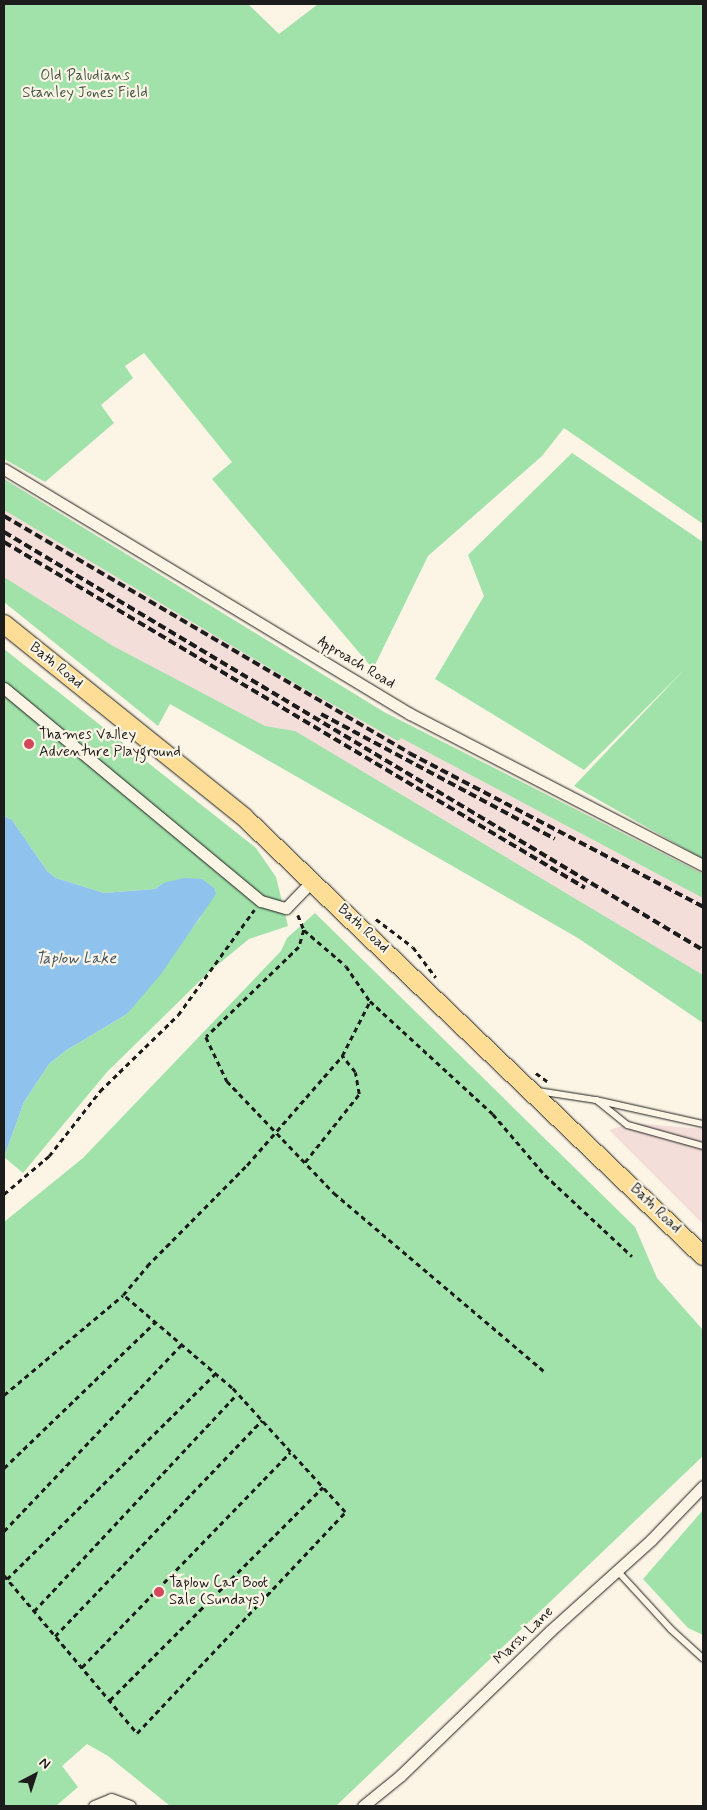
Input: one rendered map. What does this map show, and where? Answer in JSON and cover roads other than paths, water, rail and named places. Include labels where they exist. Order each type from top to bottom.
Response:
[{"type":"main road","name":"Bath Road","points":[[4,624],[245,818],[533,1090],[703,1256]]},
{"type":"street","name":"Approach Road","points":[[4,468],[410,714],[703,865]]},
{"type":"street","points":[[4,688],[261,901],[286,908],[312,881]]},
{"type":"street","name":"Marsh Lane","points":[[363,1806],[400,1776],[703,1486]]},
{"type":"street","points":[[94,1806],[111,1799],[130,1806]]},
{"type":"lane","points":[[533,1090],[596,1100],[703,1124]]},
{"type":"lane","points":[[596,1100],[628,1125],[703,1146]]},
{"type":"lane","points":[[617,1570],[671,1629],[703,1658]]},
{"type":"water","name":"Taplow Lake","points":[[4,816],[12,820],[47,871],[56,878],[104,893],[155,889],[163,883],[184,878],[202,879],[214,888],[216,894],[161,974],[127,1014],[65,1051],[49,1064],[24,1102],[4,1157]]},
{"type":"railway","points":[[4,516],[409,753],[703,907]]},
{"type":"railway","points":[[4,532],[703,950]]},
{"type":"railway","points":[[4,542],[585,888]]},
{"type":"railway","points":[[321,714],[555,839]]},
{"type":"place","name":"Thames Valley Adventure Playground","points":[[29,744]]},
{"type":"place","name":"Taplow Car Boot Sale (Sundays)","points":[[159,1592]]},
{"type":"park label","name":"Old Paludians Stanley Jones Field","points":[[85,84]]}]
